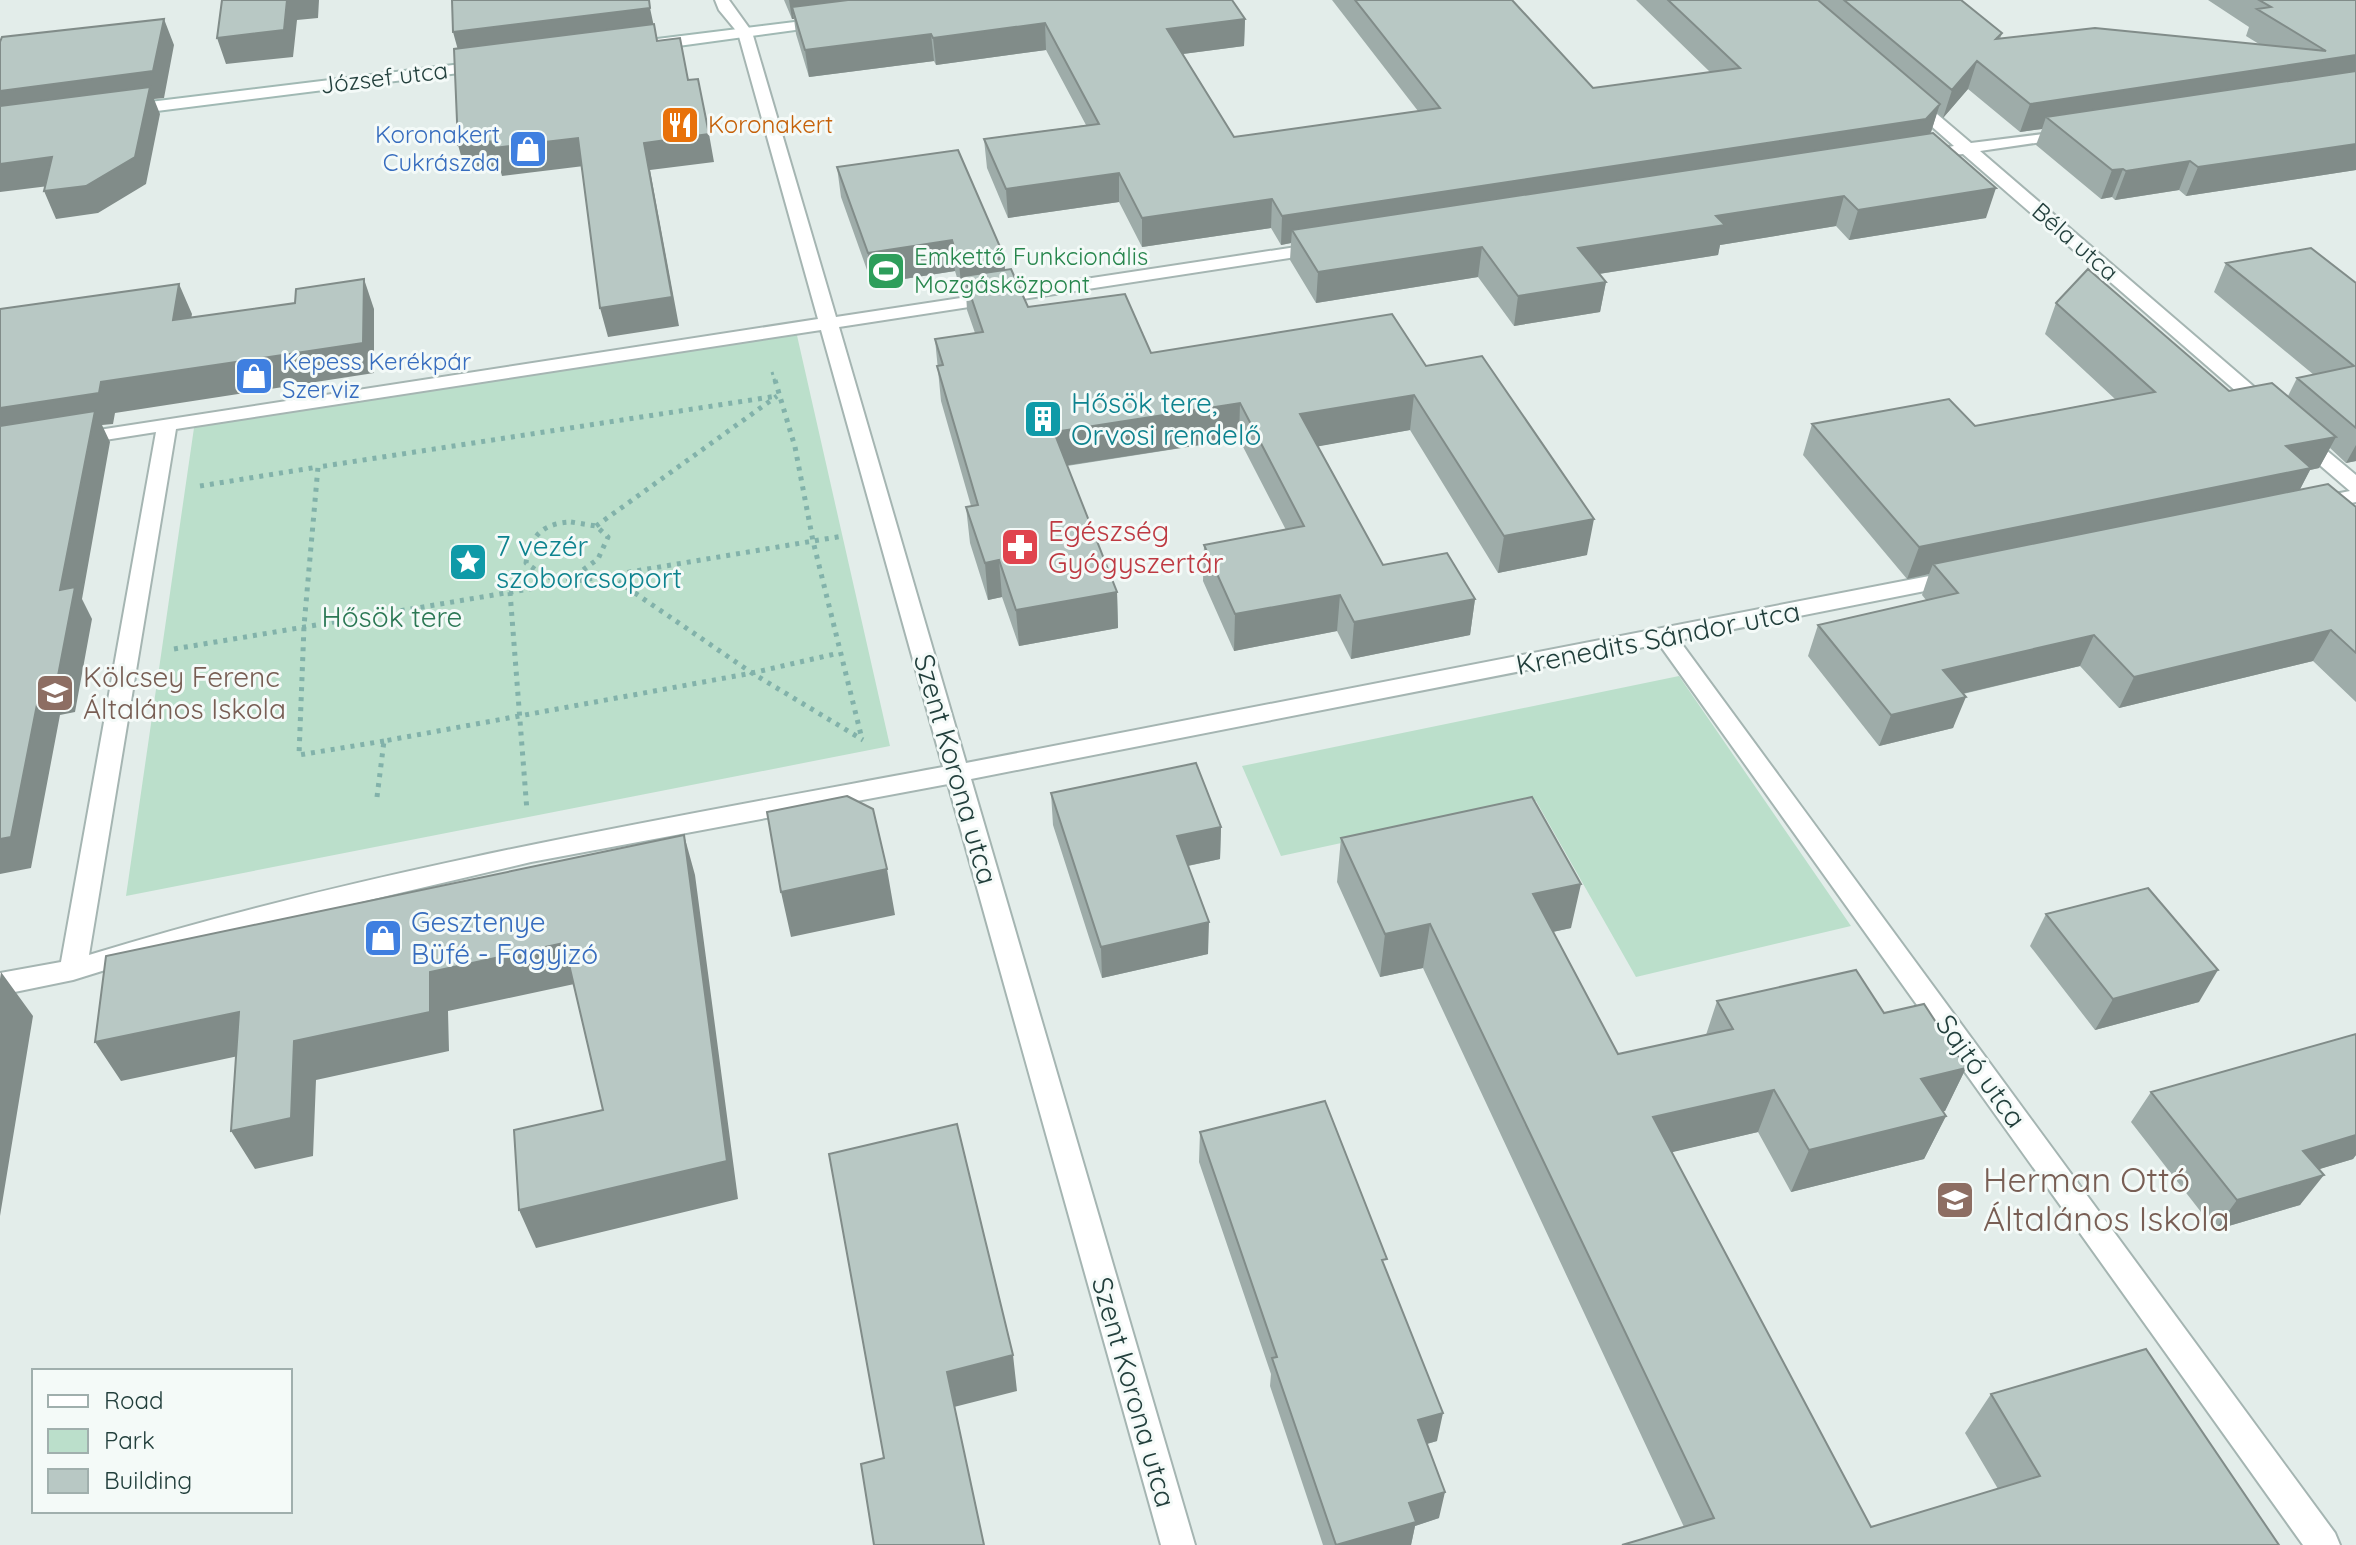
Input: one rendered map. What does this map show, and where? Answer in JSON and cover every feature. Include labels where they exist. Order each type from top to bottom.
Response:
[{"type":"street","name":"Szent Korona utca","points":[[722,0],[745,32],[1178,1545]]},
{"type":"street","points":[[628,48],[838,21]]},
{"type":"street","name":"József utca","points":[[110,112],[502,64]]},
{"type":"street","name":"Béla utca","points":[[1898,89],[2356,486]]},
{"type":"street","points":[[1905,158],[2092,129]]},
{"type":"street","points":[[46,443],[1344,244]]},
{"type":"street","points":[[73,970],[167,425]]},
{"type":"street","points":[[2295,508],[2356,496]]},
{"type":"street","name":"Krenedits Sándor utca","points":[[958,774],[1666,638],[1973,575]]},
{"type":"street","name":"Sajtó utca","points":[[1666,638],[2323,1545]]},
{"type":"street","points":[[0,984],[73,970],[208,928],[531,853],[958,774]]},
{"type":"path","points":[[156,494],[777,396]]},
{"type":"path","points":[[596,526],[777,396]]},
{"type":"path","points":[[777,396],[795,447],[813,541],[862,739]]},
{"type":"path","points":[[318,467],[304,626],[299,755],[752,673],[839,653]]},
{"type":"path","points":[[581,521],[596,526],[608,537],[606,551],[594,564],[565,583],[543,575],[526,563],[526,545],[540,529],[564,522],[581,521]]},
{"type":"path","points":[[129,657],[887,527]]},
{"type":"path","points":[[609,575],[752,673],[862,739],[885,764],[889,787]]},
{"type":"path","points":[[510,592],[517,716],[531,853]]},
{"type":"path","points":[[377,797],[384,741]]},
{"type":"green space","name":"Hősök tere","points":[[796,331],[890,746],[126,896],[195,421]]},
{"type":"green space","points":[[1679,676],[1851,926],[1636,977],[1536,801],[1281,856],[1242,766]]},
{"type":"building","points":[[222,0],[287,0],[284,30],[217,38]]},
{"type":"building","points":[[452,0],[649,0],[650,8],[453,32]]},
{"type":"building","points":[[848,0],[1232,0],[1245,19],[1167,29],[1234,137],[1440,108],[1355,0],[1512,0],[1593,88],[1740,68],[1668,0],[1818,0],[1940,104],[1926,119],[1282,216],[1272,199],[1142,218],[1119,173],[1006,189],[984,139],[1099,124],[1045,23],[805,50],[792,7]]},
{"type":"building","points":[[1844,0],[1961,0],[2002,33],[1996,39],[2095,28],[2326,51],[2257,9],[2271,7],[2259,0],[2356,0],[2356,55],[2030,104],[1977,61],[1952,90]]},
{"type":"building","points":[[164,19],[153,71],[0,91],[2,37]]},
{"type":"building","points":[[654,24],[657,41],[680,38],[688,80],[698,79],[709,134],[644,143],[672,297],[600,308],[578,138],[494,148],[494,141],[458,145],[454,49]]},
{"type":"building","points":[[2356,71],[2356,144],[2198,167],[2190,161],[2126,171],[2112,170],[2046,117]]},
{"type":"building","points":[[150,87],[135,157],[86,186],[44,191],[52,157],[0,164],[0,106]]},
{"type":"building","points":[[1933,133],[1996,188],[1858,210],[1844,196],[1716,216],[1725,225],[1578,248],[1606,282],[1518,296],[1482,247],[1318,272],[1292,230]]},
{"type":"building","points":[[958,150],[1004,256],[959,263],[952,240],[868,253],[837,167]]},
{"type":"building","points":[[2311,248],[2356,283],[2356,428],[2297,378],[2354,366],[2226,263]]},
{"type":"building","points":[[1011,269],[1028,307],[1125,294],[1151,353],[1392,314],[1426,366],[1482,356],[1594,519],[1504,536],[1414,395],[1300,414],[1383,565],[1447,553],[1475,599],[1354,622],[1340,595],[1235,614],[1204,545],[1304,526],[1240,403],[1054,432],[1117,592],[1016,610],[999,560],[985,563],[966,507],[978,505],[937,366],[943,365],[935,339],[983,332],[964,276]]},
{"type":"building","points":[[2088,269],[2229,391],[2272,383],[2336,437],[2286,446],[2311,468],[1919,547],[1812,424],[1949,399],[1975,426],[2155,392],[2056,303]]},
{"type":"building","points":[[364,279],[363,343],[101,382],[99,393],[0,408],[0,309],[179,284],[173,320],[295,303],[296,289]]},
{"type":"building","points":[[95,411],[60,590],[75,587],[57,681],[41,684],[11,837],[0,839],[0,426]]},
{"type":"building","points":[[2328,484],[2356,507],[2356,653],[2331,630],[2134,677],[2094,635],[1943,670],[1966,697],[1891,715],[1818,625],[1958,593],[1933,564]]},
{"type":"building","points":[[1196,763],[1221,827],[1177,836],[1209,922],[1101,947],[1051,793]]},
{"type":"building","points":[[847,796],[873,809],[887,869],[781,892],[767,812]]},
{"type":"building","points":[[1532,797],[1581,884],[1533,894],[1618,1054],[1733,1029],[1717,1001],[1856,970],[1884,1013],[1924,1004],[1966,1068],[1921,1079],[1946,1116],[1809,1150],[1774,1090],[1653,1117],[1871,1527],[2040,1476],[1991,1394],[2146,1349],[2279,1545],[1622,1545],[1714,1518],[1430,924],[1385,934],[1341,838]]},
{"type":"building","points":[[684,835],[727,1161],[519,1210],[514,1130],[603,1110],[564,943],[430,972],[430,1012],[294,1041],[291,1118],[231,1131],[239,1012],[95,1042],[106,956]]},
{"type":"building","points":[[2148,888],[2218,970],[2113,999],[2046,914]]},
{"type":"building","points":[[2356,1034],[2356,1135],[2303,1151],[2324,1175],[2237,1200],[2151,1092]]},
{"type":"building","points":[[1325,1101],[1387,1259],[1382,1260],[1443,1413],[1418,1420],[1445,1492],[1409,1503],[1416,1522],[1336,1545],[1272,1358],[1277,1357],[1200,1132]]},
{"type":"building","points":[[957,1124],[1013,1355],[947,1372],[984,1545],[874,1545],[861,1464],[884,1458],[829,1154]]},
{"type":"place","name":"Koronakert","points":[[680,125]]},
{"type":"place","name":"Koronakert Cukrászda","points":[[528,149]]},
{"type":"place","name":"Emkettő Funkcionális Mozgásközpont","points":[[886,271]]},
{"type":"place","name":"Kepess Kerékpár Szerviz","points":[[254,376]]},
{"type":"place","name":"Hősök tere, Orvosi rendelő","points":[[1043,419]]},
{"type":"place","name":"Egészség Gyógyszertár","points":[[1020,547]]},
{"type":"place","name":"7 vezér szoborcsoport","points":[[468,562]]},
{"type":"place","name":"Kölcsey Ferenc Általános Iskola","points":[[55,693]]},
{"type":"place","name":"Gesztenye Büfé - Fagyizó","points":[[383,938]]},
{"type":"place","name":"Herman Ottó Általános Iskola","points":[[1955,1200]]}]
